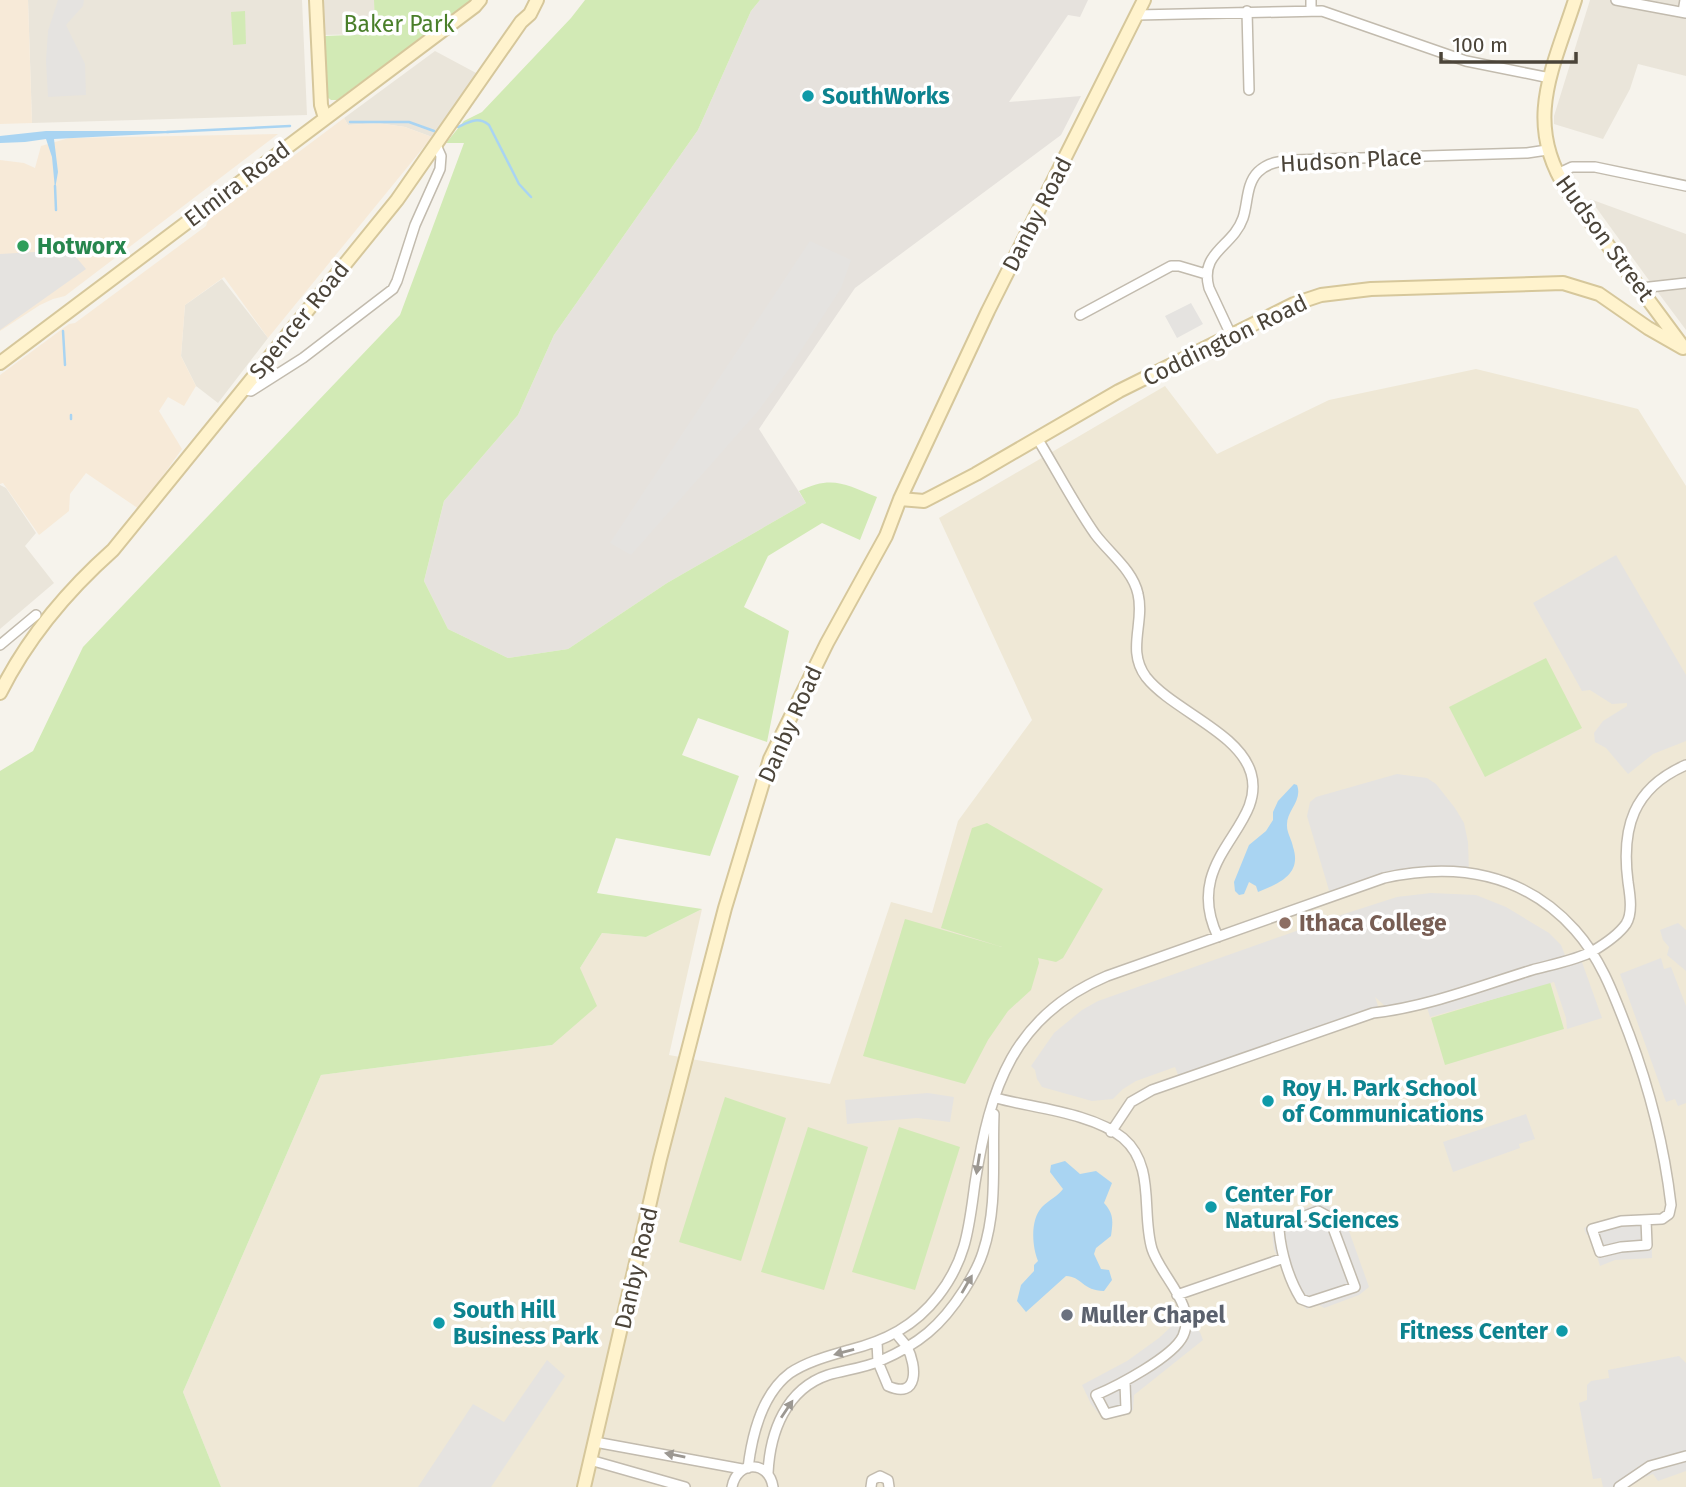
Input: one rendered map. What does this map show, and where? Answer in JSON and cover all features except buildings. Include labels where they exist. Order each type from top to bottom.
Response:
[{"type":"street","points":[[316,0],[321,104],[325,118]]},
{"type":"street","name":"Elmira Road","points":[[0,363],[477,3],[490,0]]},
{"type":"street","name":"Spencer Road","points":[[521,22],[527,0]]},
{"type":"street","name":"Spencer Road","points":[[0,693],[20,659],[60,604],[79,581],[113,550],[397,200],[521,22],[530,15],[537,0]]},
{"type":"street","name":"Danby Road","points":[[584,1487],[660,1159],[725,908],[770,759],[827,643],[886,536],[900,499],[988,311],[1144,0]]},
{"type":"street","points":[[1311,0],[1311,11]]},
{"type":"street","name":"Hudson Street","points":[[1575,0],[1550,78],[1544,119],[1547,149],[1557,174],[1685,350]]},
{"type":"street","points":[[1616,0],[1684,13],[1685,0]]},
{"type":"street","points":[[1247,11],[1249,90]]},
{"type":"street","points":[[1136,15],[1247,11],[1330,13],[1466,61],[1550,78]]},
{"type":"street","points":[[242,389],[251,391],[262,386],[393,289],[415,225],[440,169],[441,156],[436,145]]},
{"type":"street","name":"Hudson Place","points":[[1206,274],[1212,256],[1238,229],[1245,214],[1249,188],[1255,175],[1271,163],[1527,153],[1547,149]]},
{"type":"street","points":[[1557,174],[1572,167],[1595,167],[1686,186]]},
{"type":"street","points":[[1080,315],[1176,265],[1206,274],[1209,288],[1231,335]]},
{"type":"street","points":[[1641,288],[1686,283]]},
{"type":"street","name":"Coddington Road","points":[[900,499],[924,501],[1119,391],[1294,303],[1340,292],[1563,284],[1599,294],[1685,350]]},
{"type":"street","points":[[1037,438],[1095,534],[1132,579],[1137,590],[1139,612],[1136,650],[1141,669],[1160,691],[1238,749],[1250,770],[1253,784],[1251,803],[1216,860],[1210,877],[1211,914],[1218,937]]},
{"type":"street","points":[[0,645],[36,615]]},
{"type":"street","points":[[1111,1132],[1130,1102],[1152,1090],[1373,1013],[1407,1008],[1591,953],[1626,924],[1630,899],[1625,856],[1627,835],[1637,805],[1662,777],[1686,765]]},
{"type":"street","points":[[732,1487],[735,1476],[745,1468],[762,1412],[788,1375],[805,1364],[877,1342],[896,1333],[919,1316],[939,1296],[965,1248],[980,1150],[1006,1068],[1034,1023],[1056,1004],[1089,983],[1384,878],[1412,872],[1450,870],[1487,876],[1523,891],[1560,916],[1576,931],[1608,981],[1640,1064],[1653,1103],[1663,1147],[1670,1211],[1662,1219],[1621,1221],[1592,1229],[1600,1252],[1647,1245],[1646,1220]]},
{"type":"street","points":[[996,1098],[1083,1119],[1121,1136],[1140,1162],[1146,1183],[1152,1249],[1185,1309],[1188,1322],[1182,1338],[1172,1350],[1125,1383]]},
{"type":"street","points":[[773,1487],[768,1473],[769,1448],[787,1405],[804,1389],[825,1376],[878,1362],[929,1334],[949,1313],[983,1254],[995,1174],[996,1098]]},
{"type":"street","points":[[1318,1211],[1329,1217],[1355,1287],[1309,1301],[1301,1299],[1284,1258],[1279,1230],[1284,1224],[1318,1211]]},
{"type":"street","points":[[1177,1295],[1284,1258]]},
{"type":"street","points":[[877,1342],[878,1362],[888,1386],[898,1391],[908,1388],[914,1380],[915,1372],[907,1348],[896,1333]]},
{"type":"street","points":[[595,1442],[745,1468],[760,1468],[768,1473]]},
{"type":"street","points":[[1619,1487],[1650,1466],[1686,1456]]},
{"type":"street","points":[[590,1460],[685,1487]]},
{"type":"street","points":[[871,1487],[872,1480],[880,1476],[888,1480],[889,1487]]},
{"type":"shaded area","points":[[0,0],[28,0],[32,123],[0,124]]},
{"type":"shaded area","points":[[28,0],[302,0],[307,115],[32,123]]},
{"type":"shaded area","points":[[58,0],[84,0],[83,6],[66,25],[85,64],[86,95],[48,97],[48,31]]},
{"type":"shaded area","points":[[319,0],[374,0],[375,34],[320,35]]},
{"type":"shaded area","name":"SouthWorks","points":[[760,0],[1088,0],[1080,17],[1068,15],[1009,102],[1081,96],[1061,135],[855,288],[759,429],[806,503],[667,583],[568,649],[508,658],[448,629],[424,581],[444,501],[518,415],[554,335],[698,130],[751,11]]},
{"type":"shaded area","points":[[1590,0],[1686,0],[1686,76],[1638,64],[1630,89],[1603,139],[1554,124],[1554,116]]},
{"type":"shaded area","points":[[435,51],[478,74],[432,137],[405,127],[377,123],[348,125],[344,118]]},
{"type":"shaded area","points":[[344,118],[348,125],[377,123],[405,127],[432,137],[268,338],[224,277],[185,305],[181,356],[196,386],[184,406],[168,397],[159,411],[182,449],[139,509],[86,473],[70,494],[69,511],[39,535],[3,483],[0,484],[0,375],[206,226],[208,220]]},
{"type":"shaded area","points":[[278,134],[65,296],[40,305],[0,331],[0,160],[24,163],[35,168],[41,146],[69,138]]},
{"type":"shaded area","points":[[1590,199],[1686,234],[1686,330],[1648,279]]},
{"type":"shaded area","points":[[810,241],[851,260],[841,288],[789,369],[758,411],[631,555],[610,543]]},
{"type":"shaded area","points":[[70,250],[86,269],[0,330],[0,254]]},
{"type":"shaded area","points":[[222,279],[268,338],[218,403],[196,386],[181,356],[185,305]]},
{"type":"shaded area","points":[[1191,303],[1203,324],[1177,338],[1165,316]]},
{"type":"shaded area","name":"Ithaca College","points":[[1476,369],[1638,409],[1686,486],[1686,1487],[221,1487],[183,1392],[321,1075],[552,1045],[580,968],[602,933],[646,937],[702,909],[669,1055],[830,1084],[891,902],[932,913],[958,821],[1032,720],[939,518],[1165,386],[1217,454],[1329,400]]},
{"type":"shaded area","points":[[0,485],[6,488],[36,533],[25,546],[54,583],[0,629]]},
{"type":"shaded area","points":[[1616,555],[1686,675],[1686,741],[1653,754],[1628,774],[1606,748],[1595,742],[1594,733],[1603,721],[1627,706],[1627,703],[1612,704],[1590,690],[1582,691],[1533,603]]},
{"type":"shaded area","points":[[1397,774],[1427,778],[1436,784],[1455,808],[1464,823],[1469,872],[1412,872],[1331,897],[1307,816],[1310,802],[1316,797]]},
{"type":"shaded area","points":[[1431,893],[1476,895],[1506,907],[1549,933],[1561,945],[1565,955],[1578,951],[1602,1018],[1567,1029],[1554,982],[1430,1017],[1424,998],[1385,1006],[1375,997],[1380,1012],[1180,1080],[1175,1067],[1136,1081],[1113,1099],[1092,1101],[1042,1087],[1031,1066],[1054,1033],[1082,1010],[1098,1001],[1344,914],[1397,897]]},
{"type":"shaded area","points":[[1678,923],[1686,930],[1686,971],[1667,955],[1669,947],[1660,930]]},
{"type":"shaded area","points":[[1661,958],[1664,969],[1671,967],[1686,1006],[1686,1103],[1678,1106],[1675,1099],[1666,1102],[1620,974]]},
{"type":"shaded area","points":[[928,1093],[954,1097],[950,1122],[917,1118],[847,1124],[845,1100]]},
{"type":"shaded area","points":[[1526,1114],[1535,1139],[1519,1144],[1520,1148],[1453,1172],[1443,1142]]},
{"type":"shaded area","points":[[1317,1204],[1332,1207],[1340,1218],[1344,1217],[1369,1287],[1359,1295],[1324,1308],[1319,1305],[1307,1309],[1295,1299],[1274,1249],[1272,1230],[1276,1220]]},
{"type":"shaded area","points":[[1629,1216],[1651,1217],[1652,1258],[1615,1260],[1600,1266],[1591,1237],[1586,1234],[1584,1228]]},
{"type":"shaded area","points":[[1176,1322],[1188,1322],[1200,1332],[1203,1340],[1134,1395],[1133,1410],[1104,1420],[1091,1404],[1082,1385],[1127,1361]]},
{"type":"shaded area","points":[[1679,1356],[1686,1363],[1686,1471],[1658,1481],[1653,1474],[1619,1487],[1603,1487],[1601,1478],[1593,1479],[1579,1403],[1587,1400],[1587,1385],[1591,1381],[1609,1378],[1608,1370]]},
{"type":"shaded area","points":[[547,1360],[565,1376],[491,1487],[418,1487],[473,1404],[504,1422]]},
{"type":"green space","name":"Baker Park","points":[[374,0],[472,0],[337,100],[331,100],[326,96],[325,36],[375,34]]},
{"type":"green space","points":[[585,0],[760,0],[751,11],[698,130],[554,335],[518,415],[444,501],[424,581],[448,629],[508,658],[568,649],[667,583],[806,503],[799,491],[830,482],[847,485],[877,497],[860,540],[822,523],[768,556],[744,607],[789,631],[767,742],[698,718],[682,755],[739,776],[710,856],[616,838],[597,893],[702,909],[646,937],[602,933],[580,968],[597,1006],[552,1045],[321,1075],[183,1392],[221,1487],[0,1487],[0,771],[33,751],[83,647],[400,315],[464,143],[446,143],[464,121],[482,112]]},
{"type":"green space","points":[[245,11],[246,44],[233,45],[231,12]]},
{"type":"green space","points":[[1546,658],[1582,728],[1485,777],[1449,707]]},
{"type":"green space","points":[[987,823],[1103,889],[1063,958],[1056,962],[1038,958],[1031,990],[1008,1011],[988,1040],[965,1084],[863,1056],[905,919],[1002,947],[941,928],[972,828]]},
{"type":"green space","points":[[1550,982],[1564,1029],[1445,1065],[1431,1018]]},
{"type":"green space","points":[[725,1097],[786,1118],[741,1261],[679,1242]]},
{"type":"green space","points":[[808,1127],[868,1147],[824,1290],[761,1272]]},
{"type":"green space","points":[[899,1127],[960,1147],[915,1290],[852,1272]]},
{"type":"water","points":[[46,131],[170,133],[54,139],[58,172],[55,189],[52,157],[46,139],[0,143],[0,136]]},
{"type":"water","points":[[1294,784],[1297,785],[1298,796],[1287,821],[1295,856],[1292,871],[1281,881],[1258,892],[1256,886],[1249,882],[1244,894],[1239,895],[1235,891],[1234,882],[1249,845],[1266,831],[1273,820],[1278,801]]},
{"type":"water","points":[[1065,1161],[1080,1174],[1096,1171],[1112,1183],[1104,1203],[1112,1218],[1111,1236],[1096,1248],[1094,1254],[1101,1269],[1109,1270],[1112,1280],[1104,1291],[1091,1289],[1075,1278],[1066,1276],[1026,1312],[1017,1301],[1021,1285],[1034,1271],[1034,1265],[1038,1261],[1033,1241],[1035,1219],[1042,1207],[1063,1189],[1050,1172],[1051,1165]]},
{"type":"waterway","points":[[458,127],[477,120],[489,125],[519,184],[531,197]]},
{"type":"waterway","points":[[350,122],[409,122],[434,131]]},
{"type":"waterway","points":[[167,132],[290,126]]},
{"type":"waterway","points":[[55,186],[56,210]]},
{"type":"waterway","points":[[63,331],[65,365]]},
{"type":"place","name":"SouthWorks","points":[[808,96]]},
{"type":"place","name":"Hotworx","points":[[23,246]]},
{"type":"place","name":"Ithaca College","points":[[1285,923]]},
{"type":"place","name":"Roy H. Park School of Communications","points":[[1268,1101]]},
{"type":"place","name":"Center For Natural Sciences","points":[[1211,1207]]},
{"type":"place","name":"Muller Chapel","points":[[1067,1315]]},
{"type":"place","name":"South Hill Business Park","points":[[439,1323]]},
{"type":"place","name":"Fitness Center","points":[[1562,1331]]}]
